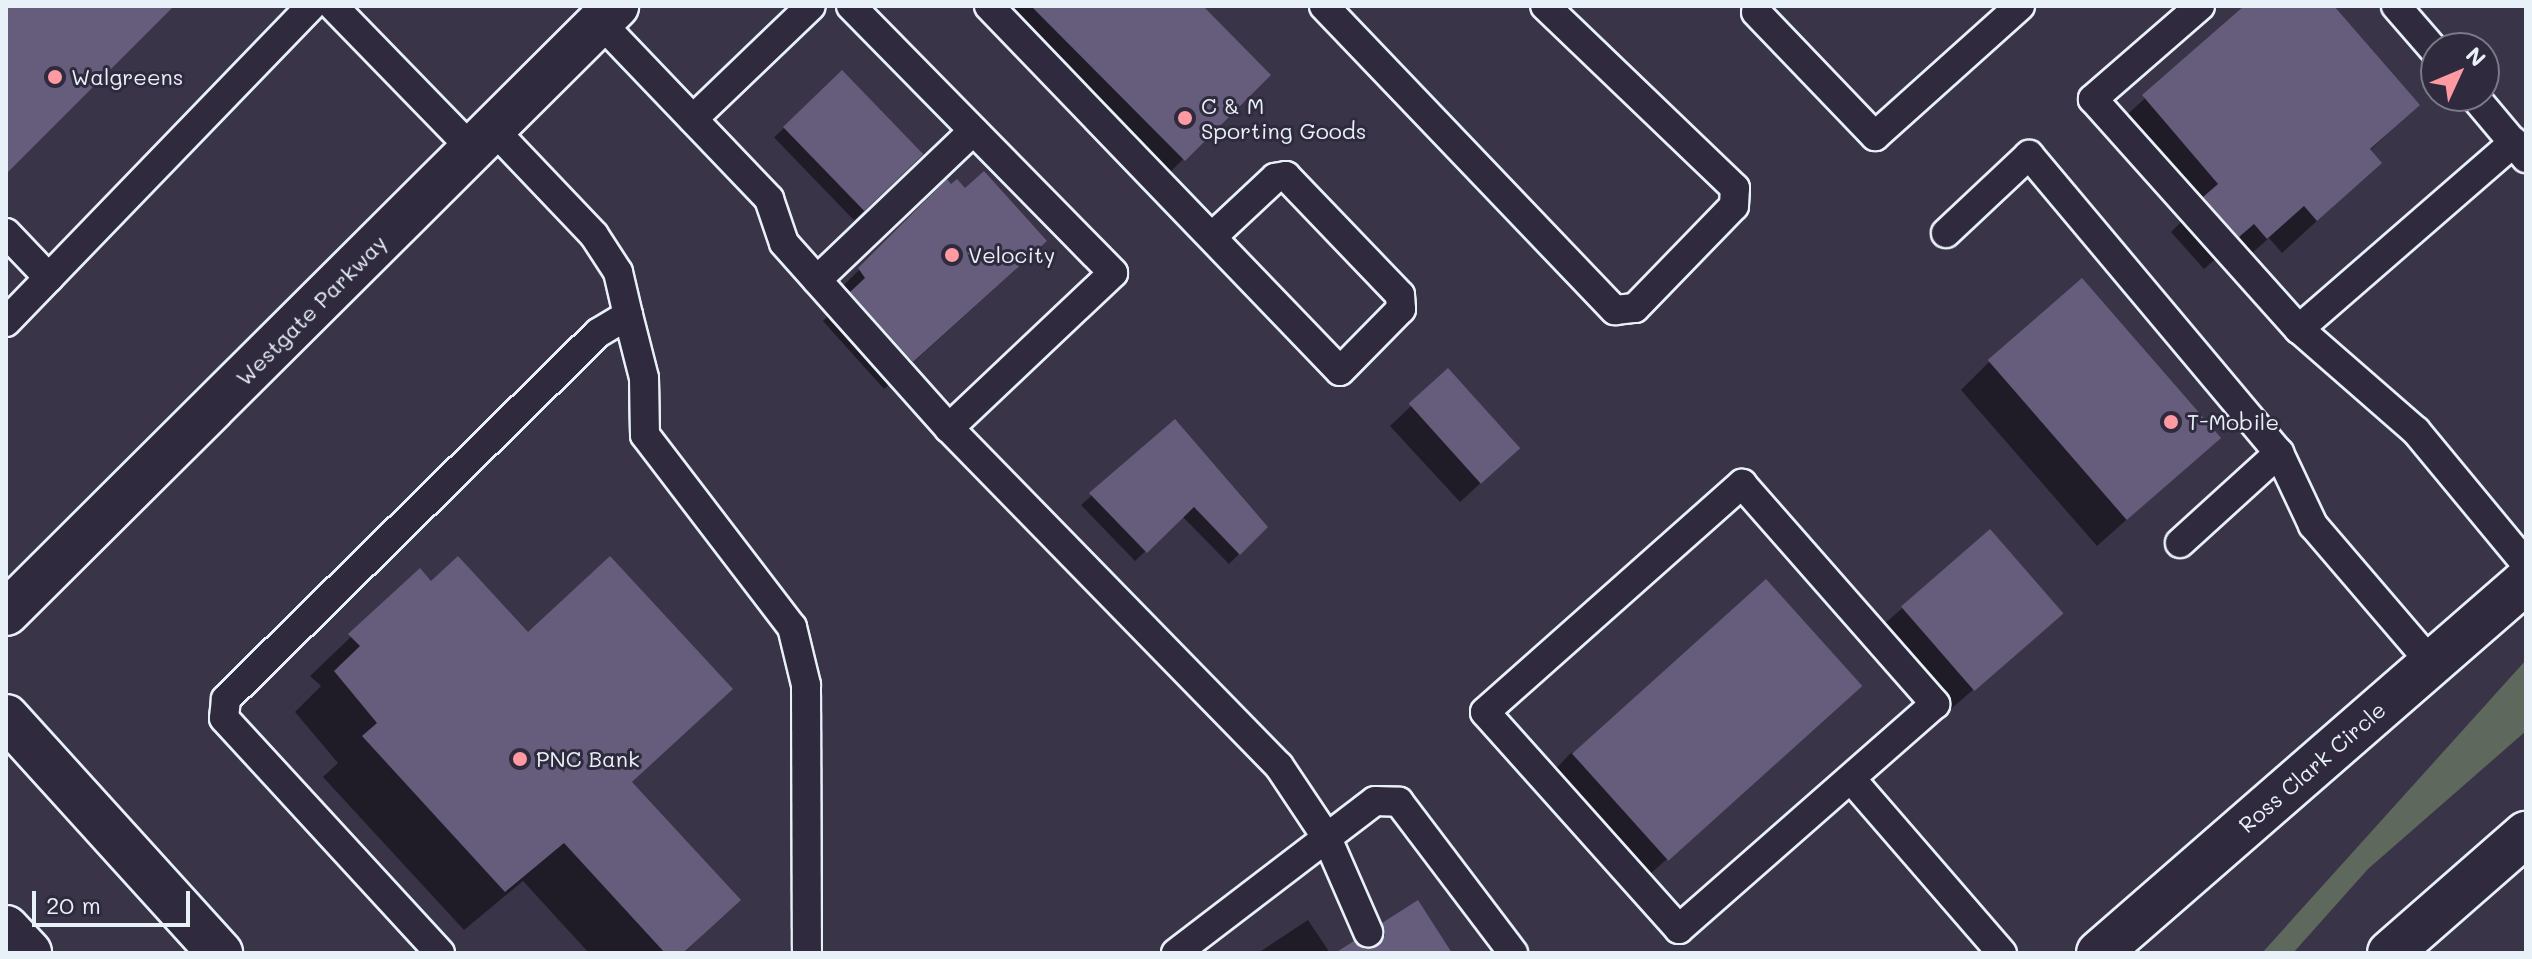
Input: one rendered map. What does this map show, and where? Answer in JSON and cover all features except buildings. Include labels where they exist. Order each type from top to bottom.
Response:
[{"type":"main road","name":"Westgate Parkway","points":[[6,613],[608,14]]},
{"type":"main road","name":"Ross Clark Circle","points":[[2099,953],[2526,581]]},
{"type":"main road","points":[[6,717],[220,953]]},
{"type":"main road","points":[[2390,953],[2526,834]]},
{"type":"main road","points":[[6,928],[29,953]]},
{"type":"lane","points":[[6,322],[311,6]]},
{"type":"lane","points":[[333,6],[594,235],[618,272],[644,378],[645,435],[792,627],[806,685],[807,953]]},
{"type":"lane","points":[[693,119],[811,6]]},
{"type":"lane","points":[[851,6],[1113,273],[949,428]]},
{"type":"lane","points":[[989,6],[1340,371],[1401,309],[1400,295],[1286,176],[1275,178],[1212,237]]},
{"type":"lane","points":[[1324,6],[1615,310],[1635,308],[1734,206],[1735,188],[1545,6]]},
{"type":"lane","points":[[1757,8],[1875,136],[2020,6]]},
{"type":"lane","points":[[2200,6],[2093,99],[2299,329],[2416,431],[2526,564]]},
{"type":"lane","points":[[2396,6],[2420,34]]},
{"type":"lane","points":[[608,14],[693,119],[769,199],[784,243],[949,428],[1279,766],[1327,838],[1368,932]]},
{"type":"lane","points":[[2299,329],[2520,150],[2488,112]]},
{"type":"lane","points":[[817,280],[973,131]]},
{"type":"lane","points":[[1946,233],[2029,155],[2279,453],[2313,525],[2432,664]]},
{"type":"lane","points":[[6,233],[49,278]]},
{"type":"lane","points":[[440,953],[224,718],[226,699],[598,333],[628,315]]},
{"type":"lane","points":[[2180,543],[2279,453]]},
{"type":"lane","points":[[1742,484],[1935,704],[1852,780],[1679,929],[1485,712],[1742,484]]},
{"type":"lane","points":[[1852,780],[2002,953]]},
{"type":"lane","points":[[1176,953],[1375,801],[1399,802],[1513,953]]},
{"type":"green space","points":[[2526,660],[2526,731],[2368,869],[2293,953],[2262,953]]},
{"type":"place","name":"Walgreens","points":[[55,77]]},
{"type":"place","name":"C & M Sporting Goods","points":[[1185,118]]},
{"type":"place","name":"Velocity","points":[[952,255]]},
{"type":"place","name":"T-Mobile","points":[[2171,422]]},
{"type":"place","name":"PNC Bank","points":[[520,759]]}]
